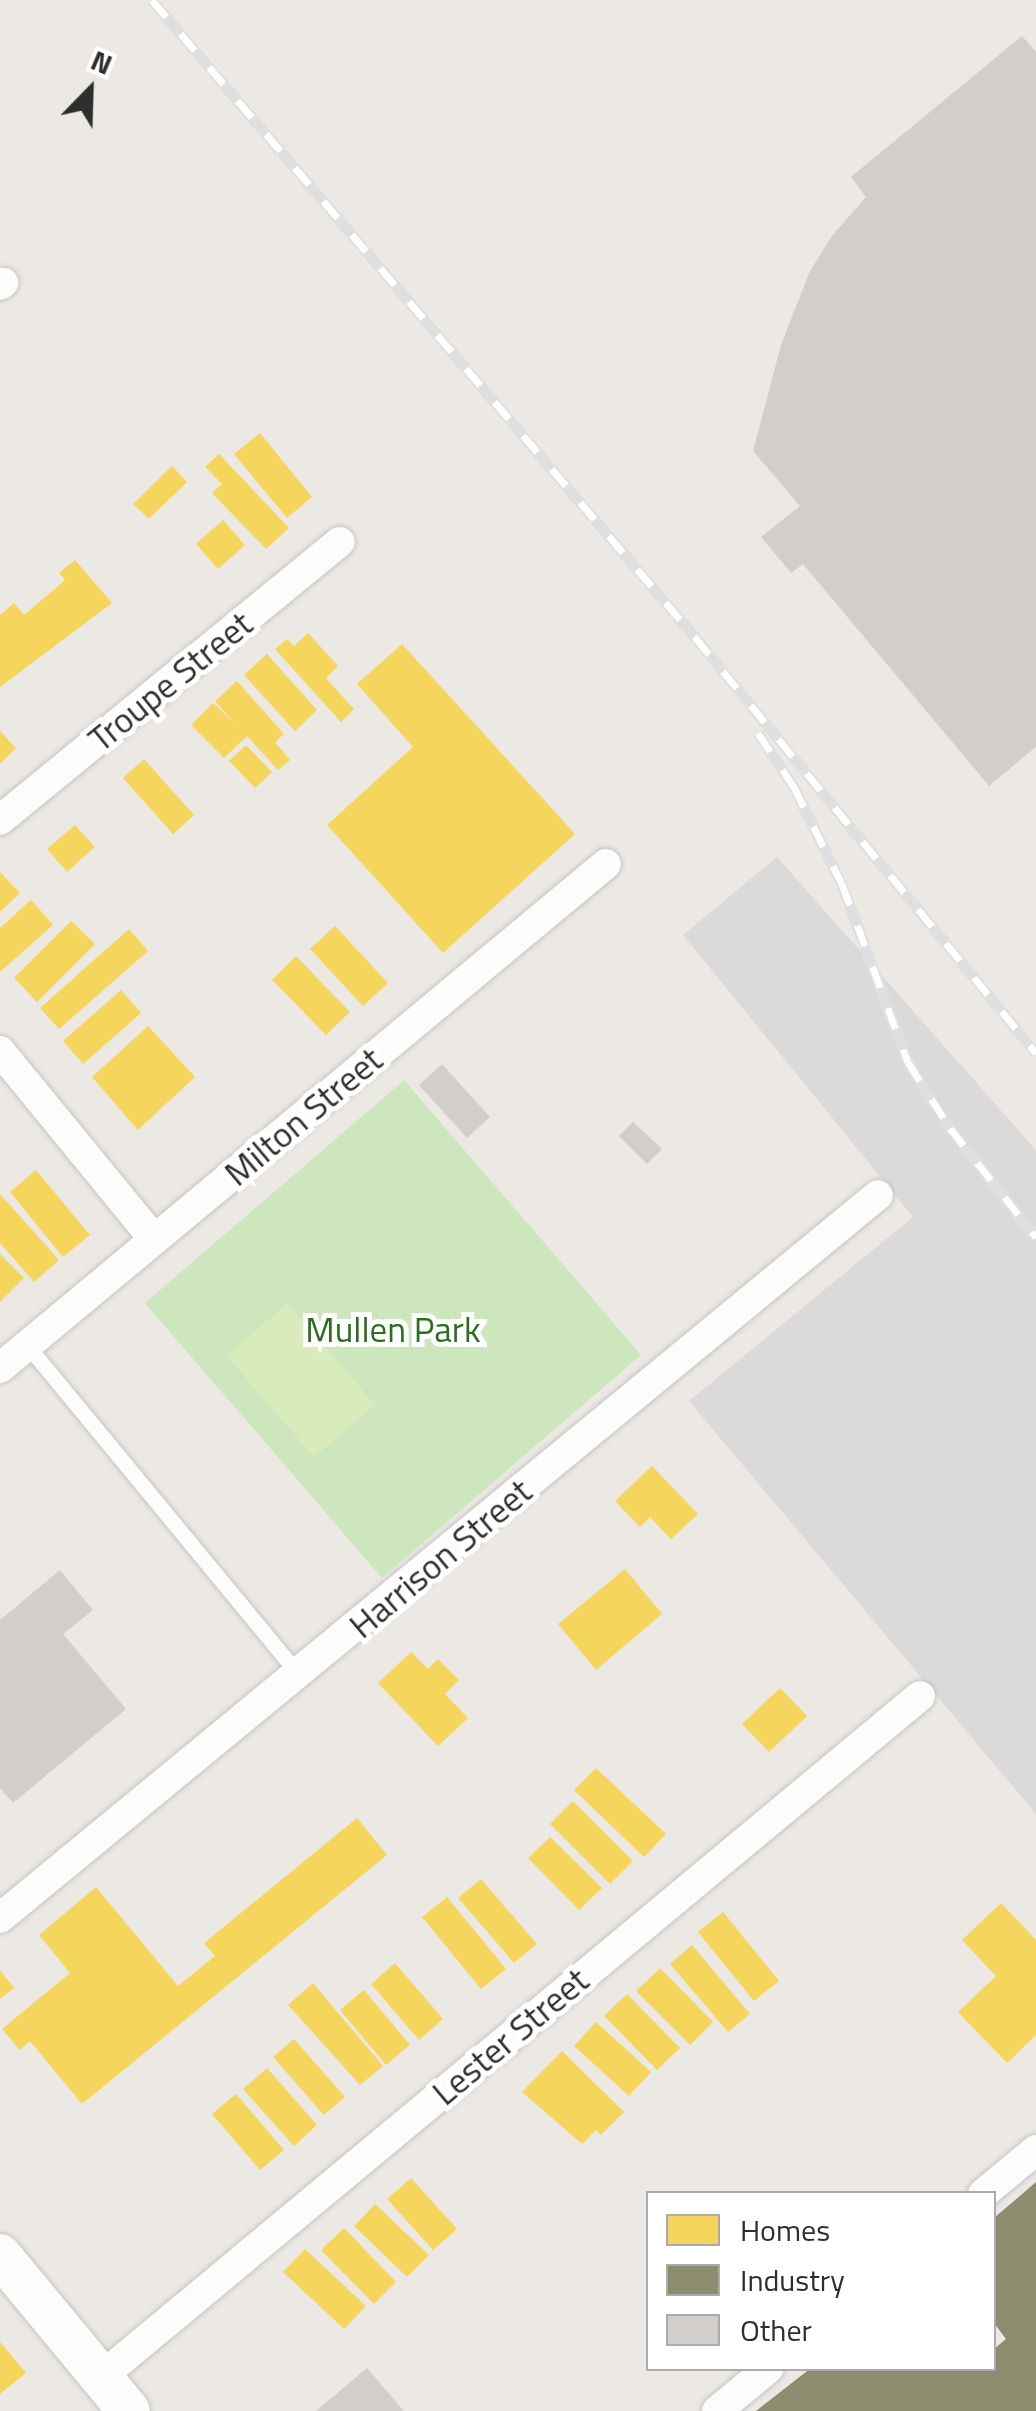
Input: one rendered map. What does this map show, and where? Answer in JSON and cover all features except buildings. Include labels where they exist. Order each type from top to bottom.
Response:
[{"type":"main road","points":[[0,2254],[129,2411]]},
{"type":"street","name":"Troupe Street","points":[[0,820],[340,542]]},
{"type":"street","name":"Milton Street","points":[[0,1368],[606,864]]},
{"type":"street","points":[[0,1051],[154,1239]]},
{"type":"street","name":"Harrison Street","points":[[0,1918],[878,1195]]},
{"type":"street","name":"Lester Street","points":[[101,2377],[920,1696]]},
{"type":"street","points":[[987,2191],[1036,2150]]},
{"type":"street","points":[[717,2411],[765,2371]]},
{"type":"lane","points":[[27,1345],[298,1674]]},
{"type":"shaded area","points":[[777,857],[1036,1150],[1036,1814],[689,1401],[913,1217],[683,935]]},
{"type":"green space","name":"Mullen Park","points":[[404,1080],[641,1355],[382,1578],[145,1303]]},
{"type":"green space","points":[[287,1303],[375,1405],[314,1457],[227,1356]]},
{"type":"railway","points":[[152,0],[695,637],[1036,1053]]},
{"type":"railway","points":[[758,733],[794,787],[842,884],[908,1062],[950,1128],[1036,1237]]}]
